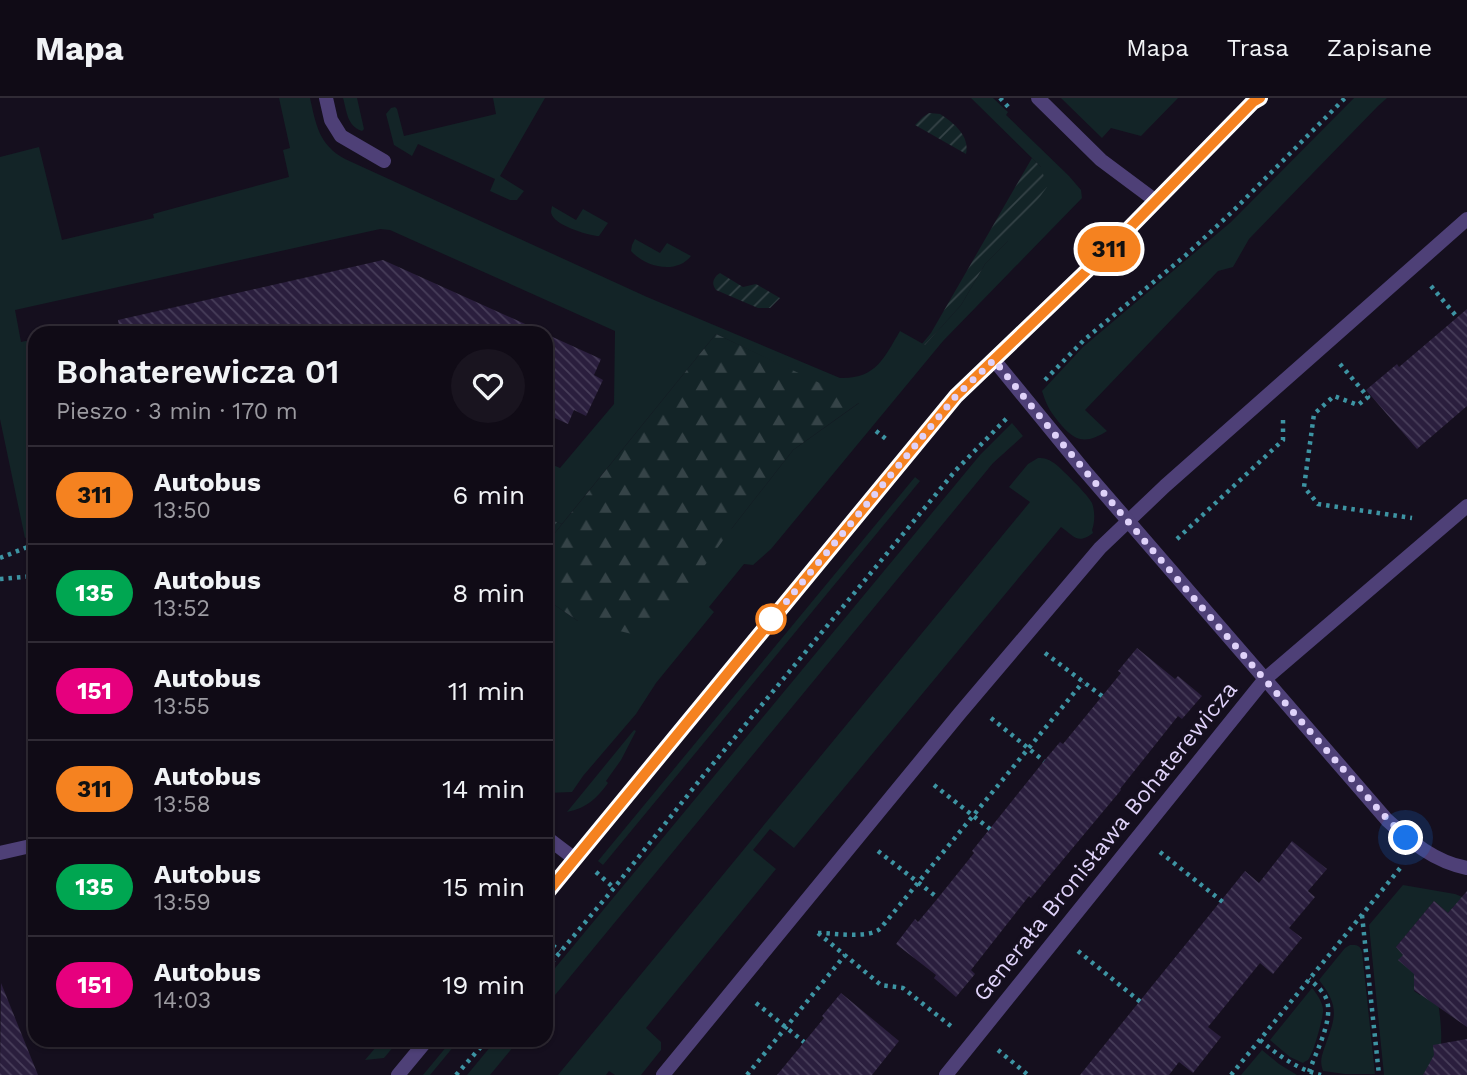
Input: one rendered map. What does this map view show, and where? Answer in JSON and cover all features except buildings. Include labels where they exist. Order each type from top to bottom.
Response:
[{"type":"street","points":[[327,98],[331,120],[341,136],[384,161]]},
{"type":"street","points":[[1038,98],[1101,160],[1156,201]]},
{"type":"street","points":[[553,886],[956,396],[1098,260],[1256,99]]},
{"type":"street","points":[[663,1075],[982,686],[1100,548],[1165,486],[1467,219]]},
{"type":"street","points":[[994,360],[1128,521],[1396,829],[1427,853],[1444,862],[1467,868]]},
{"type":"street","name":"Generała Bronisława Bohaterewicza","points":[[946,1075],[1265,680],[1467,506]]},
{"type":"street","points":[[553,842],[575,859]]},
{"type":"street","points":[[0,853],[28,847]]},
{"type":"street","points":[[398,1075],[421,1047]]},
{"type":"path","points":[[1000,98],[1011,110]]},
{"type":"path","points":[[553,960],[956,470],[1084,340],[1224,220],[1345,98]]},
{"type":"path","points":[[1428,283],[1457,317]]},
{"type":"path","points":[[1344,369],[1368,397],[1358,405],[1334,396],[1314,414],[1304,487],[1318,504],[1421,520]]},
{"type":"path","points":[[1172,544],[1199,517]]},
{"type":"path","points":[[0,558],[28,547]]},
{"type":"path","points":[[0,579],[28,577]]},
{"type":"path","points":[[1042,650],[1102,696]]},
{"type":"path","points":[[951,1027],[903,988],[881,985],[818,933],[877,933],[1083,682]]},
{"type":"path","points":[[987,715],[1044,761]]},
{"type":"path","points":[[931,782],[990,829]]},
{"type":"path","points":[[875,849],[938,898]]},
{"type":"path","points":[[1159,851],[1224,903]]},
{"type":"path","points":[[1231,1075],[1401,867]]},
{"type":"path","points":[[1362,914],[1379,1075]]},
{"type":"path","points":[[553,946],[560,951]]},
{"type":"path","points":[[1077,951],[1143,1004]]},
{"type":"path","points":[[747,1075],[845,955]]},
{"type":"path","points":[[1309,979],[1326,997],[1329,1008],[1328,1020],[1309,1072]]},
{"type":"path","points":[[761,1007],[804,1042]]},
{"type":"path","points":[[1260,1040],[1283,1059],[1321,1075]]},
{"type":"path","points":[[456,1075],[481,1047]]},
{"type":"path","points":[[997,1049],[1028,1075]]},
{"type":"green space","points":[[279,98],[310,98],[324,141],[345,159],[647,297],[840,378],[871,371],[878,365],[900,331],[925,345],[961,305],[985,264],[1007,242],[1041,167],[971,98],[993,98],[1008,112],[1006,115],[1069,176],[1081,190],[1082,198],[943,341],[771,549],[753,565],[744,564],[709,607],[714,612],[572,792],[553,793],[553,604],[578,621],[732,528],[793,450],[859,403],[716,334],[562,524],[553,521],[553,465],[560,468],[614,404],[615,331],[390,230],[380,229],[15,310],[21,342],[28,340],[28,537],[25,538],[0,419],[0,157],[39,147],[62,240],[154,218],[153,214],[289,177],[283,150],[290,148]]},
{"type":"green space","points":[[343,98],[357,98],[364,129],[362,131],[350,122]]},
{"type":"green space","points":[[493,98],[545,98],[500,176],[524,191],[517,200],[510,200],[490,191],[495,179],[418,144],[412,156],[394,145],[386,114],[391,108],[397,109],[404,136],[496,114]]},
{"type":"green space","points":[[1061,98],[1178,98],[1141,136],[1111,128],[1102,138]]},
{"type":"green space","points":[[1354,98],[1387,98],[1249,239],[1233,267],[1218,271],[1085,410],[1107,431],[1088,439],[1078,438],[1067,432],[1050,410],[1042,391],[1083,347],[1231,222]]},
{"type":"green space","points":[[929,113],[940,114],[960,131],[966,141],[966,154],[915,125]]},
{"type":"green space","points":[[1032,158],[1041,167],[1047,187],[1007,242],[985,264],[961,305],[925,345],[922,344],[931,333]]},
{"type":"green space","points":[[552,206],[576,220],[583,209],[608,223],[599,236],[582,232],[557,221],[551,214]]},
{"type":"green space","points":[[635,239],[660,253],[667,243],[691,256],[685,262],[669,267],[652,265],[631,251]]},
{"type":"green space","points":[[720,273],[743,287],[756,284],[780,298],[770,308],[758,308],[716,290],[714,281]]},
{"type":"green space","points":[[716,334],[860,402],[793,450],[662,624],[632,634],[578,621],[553,604],[553,535]]},
{"type":"green space","points":[[1012,423],[1023,436],[993,463],[553,997],[553,971],[980,455]]},
{"type":"green space","points":[[1038,458],[1057,466],[1090,499],[1094,513],[1093,533],[1079,539],[1061,527],[794,848],[770,829],[753,850],[776,869],[646,1028],[661,1042],[661,1050],[641,1075],[615,1075],[609,1071],[606,1075],[558,1075],[1030,502],[1009,487],[1028,464]]},
{"type":"green space","points":[[915,477],[920,481],[603,865],[598,861]]},
{"type":"green space","points":[[553,521],[562,524],[553,535]]},
{"type":"green space","points":[[634,730],[636,731],[604,788],[586,805],[567,812]]},
{"type":"green space","points":[[1403,885],[1465,898],[1465,915],[1454,906],[1448,913],[1434,901],[1396,947],[1419,978],[1414,984],[1414,991],[1420,995],[1437,993],[1441,1026],[1440,1051],[1432,1070],[1423,1075],[1384,1075],[1369,925]]},
{"type":"green space","points":[[1350,945],[1358,946],[1362,952],[1375,1074],[1323,1071],[1321,1065],[1334,1013],[1331,998],[1319,980]]},
{"type":"green space","points":[[1312,988],[1320,1000],[1323,1013],[1313,1051],[1303,1063],[1290,1057],[1270,1040]]},
{"type":"green space","points":[[376,1047],[393,1047],[384,1058],[365,1060]]},
{"type":"green space","points":[[446,1047],[453,1047],[430,1075],[423,1075]]},
{"type":"green space","points":[[490,1047],[513,1047],[490,1075],[467,1075]]},
{"type":"green space","points":[[1262,1050],[1279,1064],[1297,1075],[1241,1075]]},
{"type":"bus line","name":"311","points":[[553,885],[956,396],[1098,260],[1253,102],[1260,98]]},
{"type":"route","points":[[771,619],[767,625],[956,396],[994,360],[1128,521],[1387,820],[1406,838]]}]
